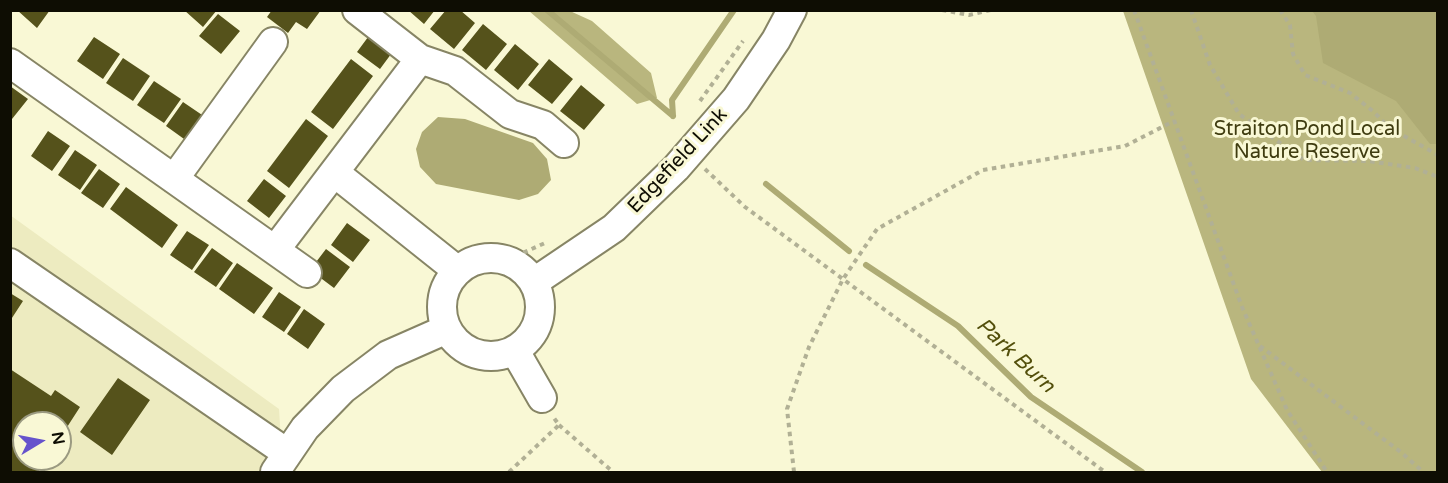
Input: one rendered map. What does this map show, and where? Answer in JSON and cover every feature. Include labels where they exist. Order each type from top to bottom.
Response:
[{"type":"street","points":[[357,10],[420,59],[455,71],[510,114],[543,125],[564,143]]},
{"type":"street","name":"Edgefield Link","points":[[534,282],[574,258],[614,228],[690,153],[736,99],[776,40],[792,10]]},
{"type":"street","points":[[174,179],[273,42]]},
{"type":"street","points":[[275,250],[420,59]]},
{"type":"street","points":[[10,63],[307,273]]},
{"type":"street","points":[[360,140],[368,201]]},
{"type":"street","points":[[335,173],[458,270]]},
{"type":"street","points":[[481,259],[507,260],[518,265],[534,282],[540,297],[538,320],[528,341],[515,351],[500,356],[476,354],[456,342],[447,328],[442,314],[443,298],[448,283],[458,270],[481,259]]},
{"type":"street","points":[[10,263],[281,463],[305,429],[343,389],[388,355],[447,328]]},
{"type":"street","points":[[515,351],[542,398]]},
{"type":"path","points":[[942,10],[969,15],[991,10]]},
{"type":"path","points":[[1134,10],[1259,345],[1287,410],[1327,472]]},
{"type":"path","points":[[1191,10],[1210,64],[1239,114],[1304,160],[1368,160],[1415,168],[1437,177]]},
{"type":"path","points":[[1280,10],[1290,25],[1293,54],[1305,75],[1350,93],[1374,111],[1388,127],[1437,155]]},
{"type":"path","points":[[698,102],[746,37]]},
{"type":"path","points":[[794,472],[787,410],[809,347],[843,279],[876,229],[983,170],[1125,146],[1174,121]]},
{"type":"path","points":[[690,153],[745,207],[1106,472]]},
{"type":"path","points":[[507,260],[549,241]]},
{"type":"path","points":[[1259,345],[1402,453],[1423,472]]},
{"type":"path","points":[[542,398],[559,425],[613,472]]},
{"type":"path","points":[[508,472],[559,425]]},
{"type":"shaded area","points":[[1312,11],[1437,11],[1437,144],[1430,144],[1396,101],[1323,63],[1316,16]]},
{"type":"shaded area","points":[[438,117],[465,119],[533,143],[547,159],[551,180],[538,194],[519,200],[436,184],[420,167],[416,149],[422,132]]},
{"type":"shaded area","points":[[10,215],[279,409],[283,472],[11,472]]},
{"type":"green space","points":[[529,11],[570,11],[592,21],[651,73],[657,98],[637,104]]},
{"type":"green space","name":"Straiton Pond Local Nature Reserve","points":[[1123,11],[1437,11],[1437,472],[1322,472],[1251,379]]},
{"type":"building","points":[[17,10],[50,10],[37,28]]},
{"type":"building","points":[[184,10],[217,10],[203,27]]},
{"type":"building","points":[[272,10],[321,10],[307,29],[296,22],[288,33],[267,17]]},
{"type":"building","points":[[408,10],[435,10],[424,24]]},
{"type":"building","points":[[446,10],[460,10],[475,23],[454,49],[430,29]]},
{"type":"building","points":[[218,14],[240,31],[221,54],[199,36]]},
{"type":"building","points":[[483,24],[507,44],[486,70],[462,50]]},
{"type":"building","points":[[374,29],[397,46],[380,69],[357,52]]},
{"type":"building","points":[[94,37],[120,54],[103,79],[77,61]]},
{"type":"building","points":[[515,44],[539,64],[518,90],[494,70]]},
{"type":"building","points":[[123,58],[150,76],[133,101],[106,83]]},
{"type":"building","points":[[351,59],[373,76],[333,129],[311,112]]},
{"type":"building","points":[[549,59],[573,79],[552,104],[528,85]]},
{"type":"building","points":[[154,81],[181,99],[164,123],[137,105]]},
{"type":"building","points":[[581,85],[605,105],[584,130],[560,111]]},
{"type":"building","points":[[10,86],[28,99],[12,119],[10,118]]},
{"type":"building","points":[[183,102],[208,119],[191,144],[166,126]]},
{"type":"building","points":[[306,119],[328,136],[289,188],[267,171]]},
{"type":"building","points":[[48,131],[70,146],[52,171],[31,156]]},
{"type":"building","points":[[75,150],[97,165],[80,190],[58,175]]},
{"type":"building","points":[[99,169],[120,184],[103,208],[81,193]]},
{"type":"building","points":[[264,179],[286,196],[269,218],[247,201]]},
{"type":"building","points":[[126,187],[178,225],[162,248],[110,209]]},
{"type":"building","points":[[347,223],[370,240],[353,262],[331,245]]},
{"type":"building","points":[[187,231],[209,245],[192,270],[170,255]]},
{"type":"building","points":[[212,248],[233,263],[216,287],[194,272]]},
{"type":"building","points":[[326,249],[350,267],[334,288],[310,270]]},
{"type":"building","points":[[237,263],[273,288],[254,314],[219,289]]},
{"type":"building","points":[[279,292],[301,307],[284,332],[262,317]]},
{"type":"building","points":[[10,293],[23,301],[10,321]]},
{"type":"building","points":[[304,309],[325,324],[308,349],[287,334]]},
{"type":"building","points":[[10,369],[51,396],[55,390],[80,407],[72,419],[72,411],[12,411],[12,471],[39,471],[10,472]]},
{"type":"building","points":[[118,378],[150,400],[112,455],[80,432]]},
{"type":"waterway","points":[[547,10],[673,116]]},
{"type":"waterway","points":[[673,116],[672,100],[734,10]]},
{"type":"waterway","name":"Park Burn","points":[[766,184],[849,251]]},
{"type":"waterway","name":"Park Burn","points":[[866,265],[958,326],[1031,397],[1142,472]]}]
